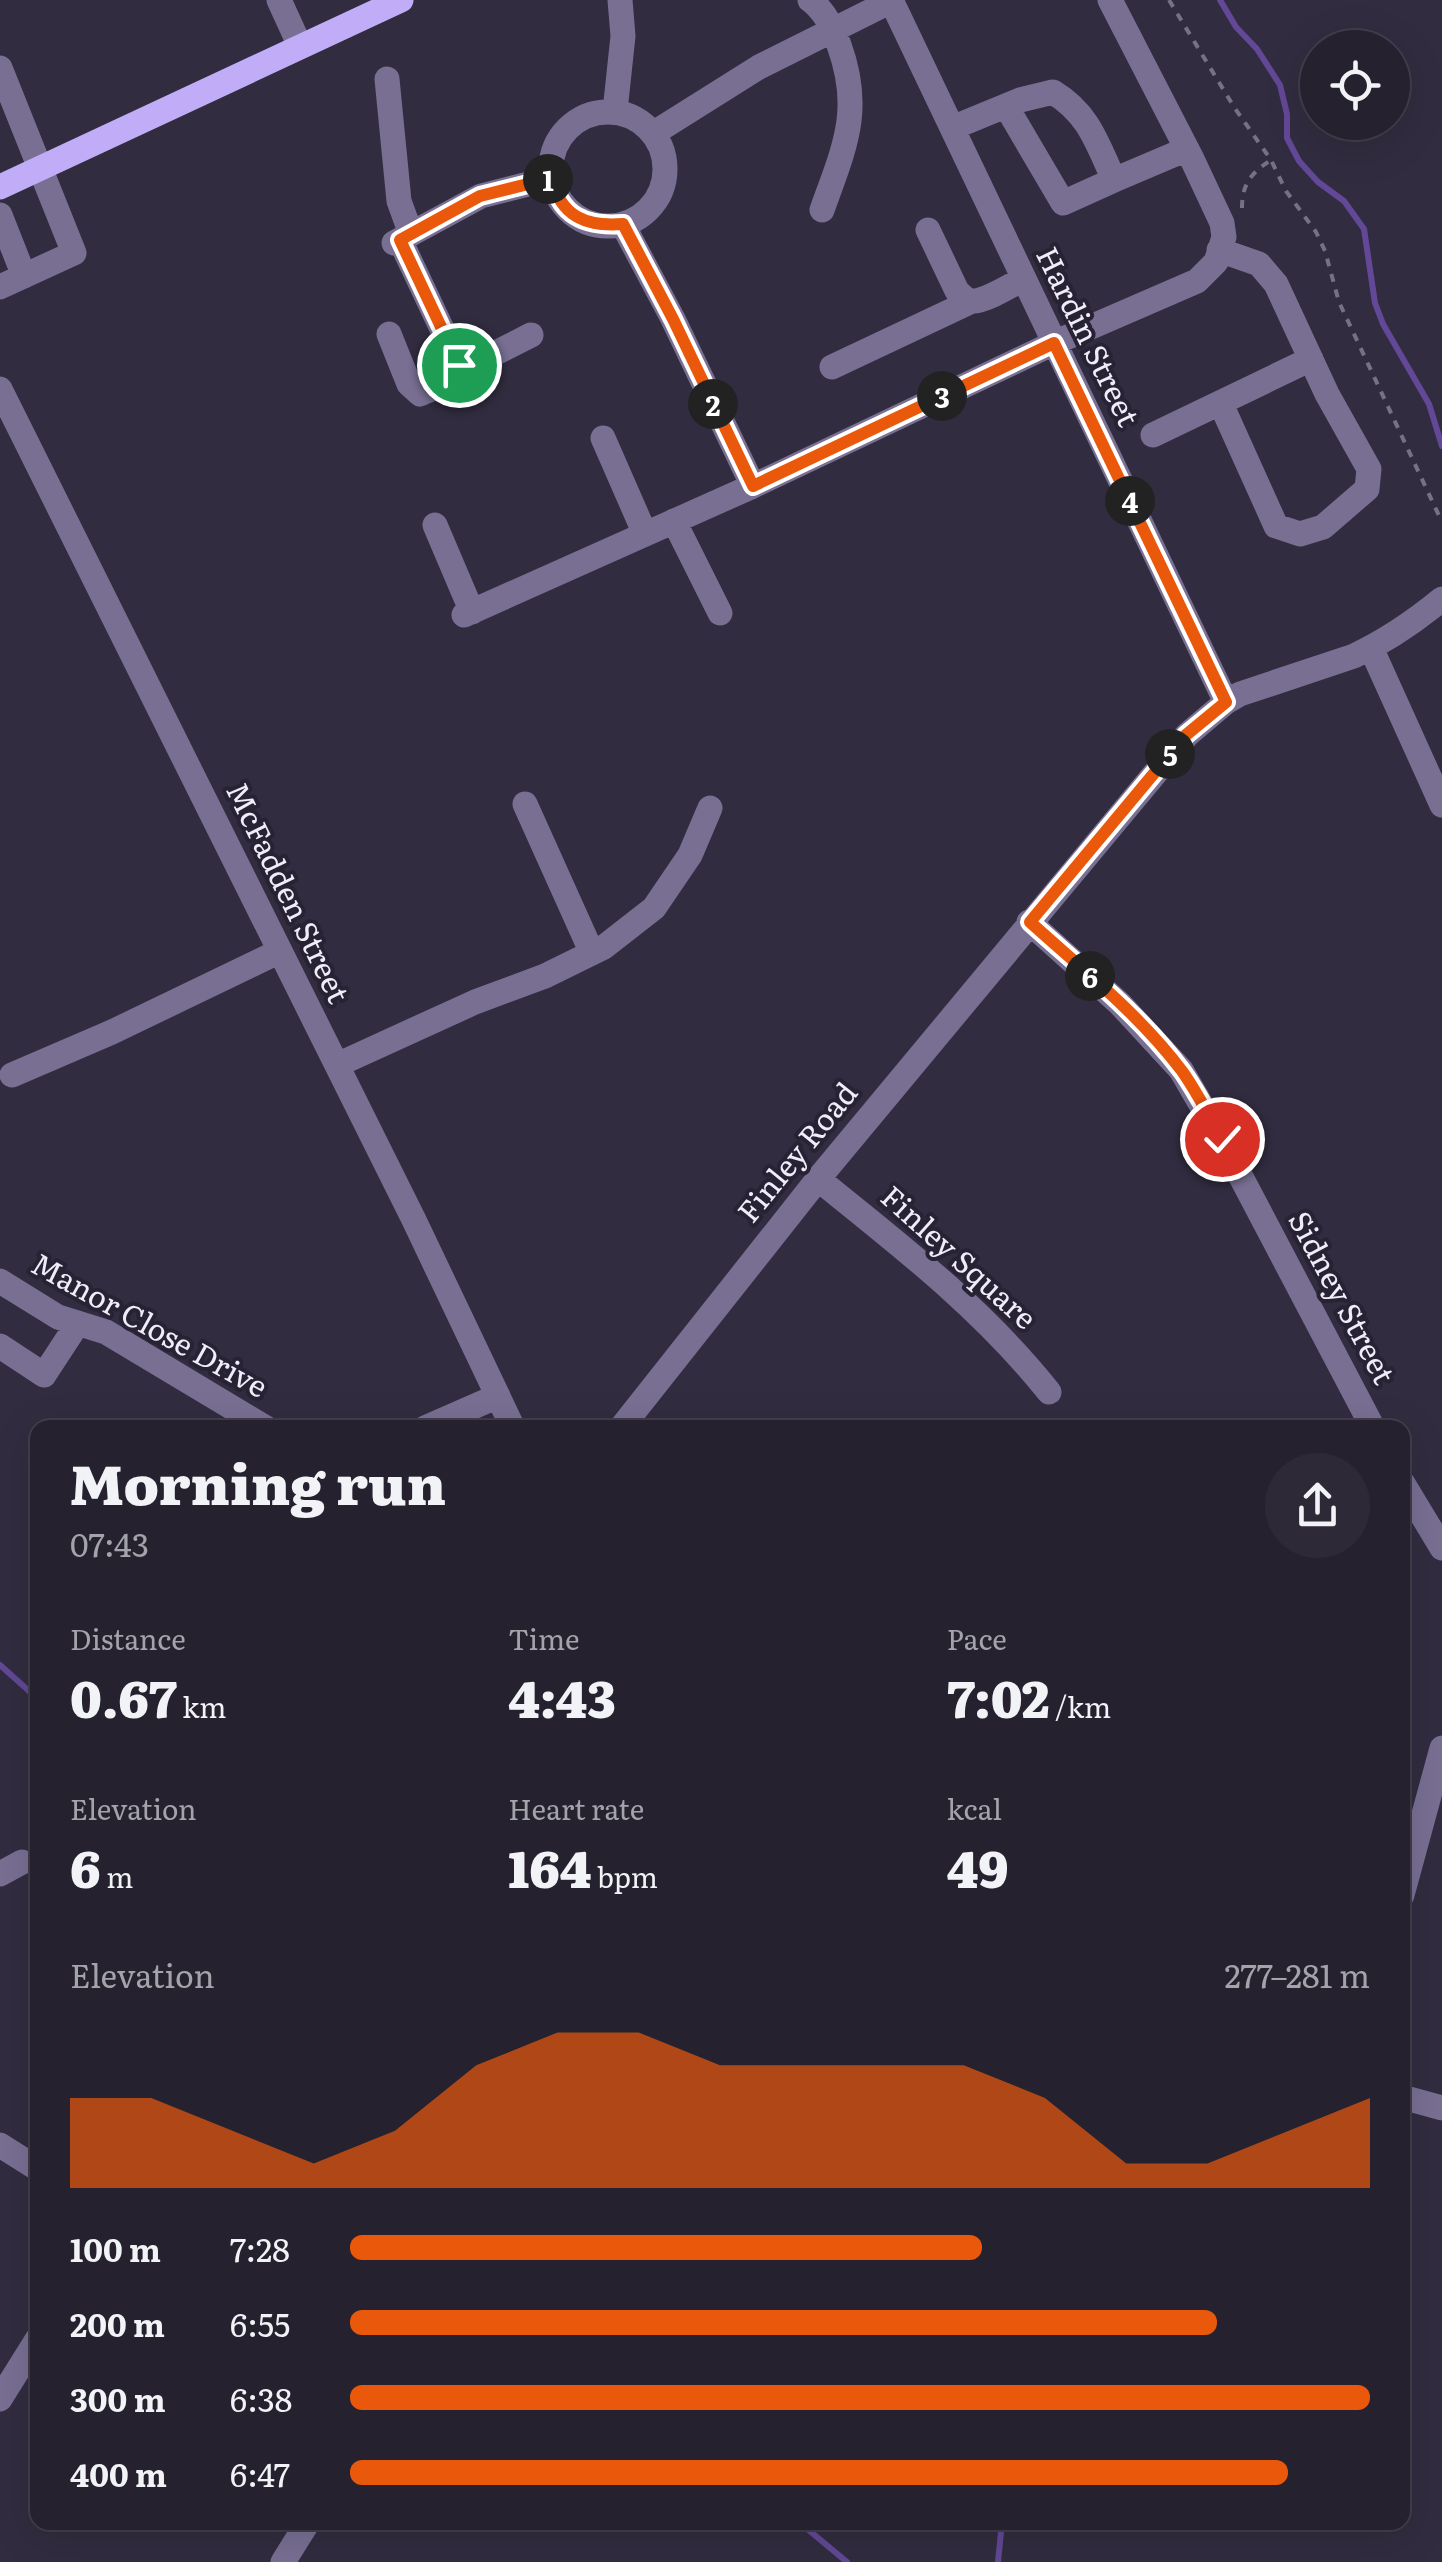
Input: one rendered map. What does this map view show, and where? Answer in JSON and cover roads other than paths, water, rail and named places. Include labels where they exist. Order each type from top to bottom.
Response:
[{"type":"main road","points":[[0,187],[401,0]]},
{"type":"street","points":[[278,0],[300,46]]},
{"type":"street","points":[[615,111],[624,36],[620,0]]},
{"type":"street","points":[[810,0],[834,30],[846,62],[852,103],[844,148],[822,210]]},
{"type":"street","points":[[654,133],[759,67],[891,0]]},
{"type":"street","name":"Hardin Street","points":[[891,0],[1226,702]]},
{"type":"street","points":[[434,526],[468,613],[1198,280],[1212,267],[1220,250],[1222,223],[1110,0]]},
{"type":"street","points":[[0,68],[74,252],[0,287]]},
{"type":"street","points":[[387,78],[402,239],[459,365],[458,372]]},
{"type":"street","points":[[952,128],[1053,92],[1072,104],[1094,135],[1114,180]]},
{"type":"street","points":[[1006,106],[1063,204],[1187,149]]},
{"type":"street","points":[[615,111],[636,118],[654,133],[664,153],[665,176],[658,197],[643,214],[623,224],[600,226],[579,219],[562,204],[550,162],[558,140],[572,123],[592,113],[615,111]]},
{"type":"street","points":[[402,239],[480,196],[552,178]]},
{"type":"street","points":[[0,215],[24,276]]},
{"type":"street","points":[[623,224],[753,486]]},
{"type":"street","points":[[928,230],[957,290],[972,301]]},
{"type":"street","points":[[1220,250],[1259,264],[1276,284],[1327,394],[1369,469],[1367,489],[1322,527],[1300,534],[1276,526],[1220,404]]},
{"type":"street","points":[[832,367],[1023,279]]},
{"type":"street","points":[[389,334],[409,384],[420,394],[531,335]]},
{"type":"street","points":[[1152,435],[1311,360]]},
{"type":"street","name":"McFadden Street","points":[[0,389],[509,1420]]},
{"type":"street","points":[[604,438],[644,534]]},
{"type":"street","points":[[674,521],[720,613]]},
{"type":"street","name":"Finley Road","points":[[626,1420],[818,1180],[1186,735],[1226,702],[1371,648],[1442,599]]},
{"type":"street","points":[[1371,648],[1442,804]]},
{"type":"street","points":[[525,804],[592,953]]},
{"type":"street","points":[[337,1066],[604,947],[654,908],[690,855],[710,808]]},
{"type":"street","name":"Sidney Street","points":[[1030,922],[1120,1004],[1181,1070],[1222,1139],[1368,1420]]},
{"type":"street","points":[[12,1075],[280,952]]},
{"type":"street","name":"Finley Square","points":[[818,1180],[969,1305],[1016,1352],[1048,1392]]},
{"type":"street","name":"Manor Close Drive","points":[[0,1281],[58,1317],[106,1332],[253,1420]]},
{"type":"street","points":[[0,1346],[44,1375],[78,1323]]},
{"type":"street","points":[[443,1420],[498,1396]]},
{"type":"street","points":[[1410,1495],[1442,1548]]},
{"type":"street","points":[[1410,1866],[1442,1748]]},
{"type":"street","points":[[1410,2099],[1442,2108]]},
{"type":"street","points":[[0,2146],[30,2164]]},
{"type":"street","points":[[0,2399],[30,2351]]},
{"type":"street","points":[[282,2562],[303,2530]]},
{"type":"waterway","points":[[1220,0],[1280,85],[1287,114],[1287,138],[1299,161],[1318,182],[1344,201],[1364,229],[1375,303],[1429,404],[1442,446]]},
{"type":"waterway","points":[[0,1665],[30,1692]]},
{"type":"waterway","points":[[809,2530],[847,2562]]},
{"type":"waterway","points":[[998,2562],[1001,2530]]}]
